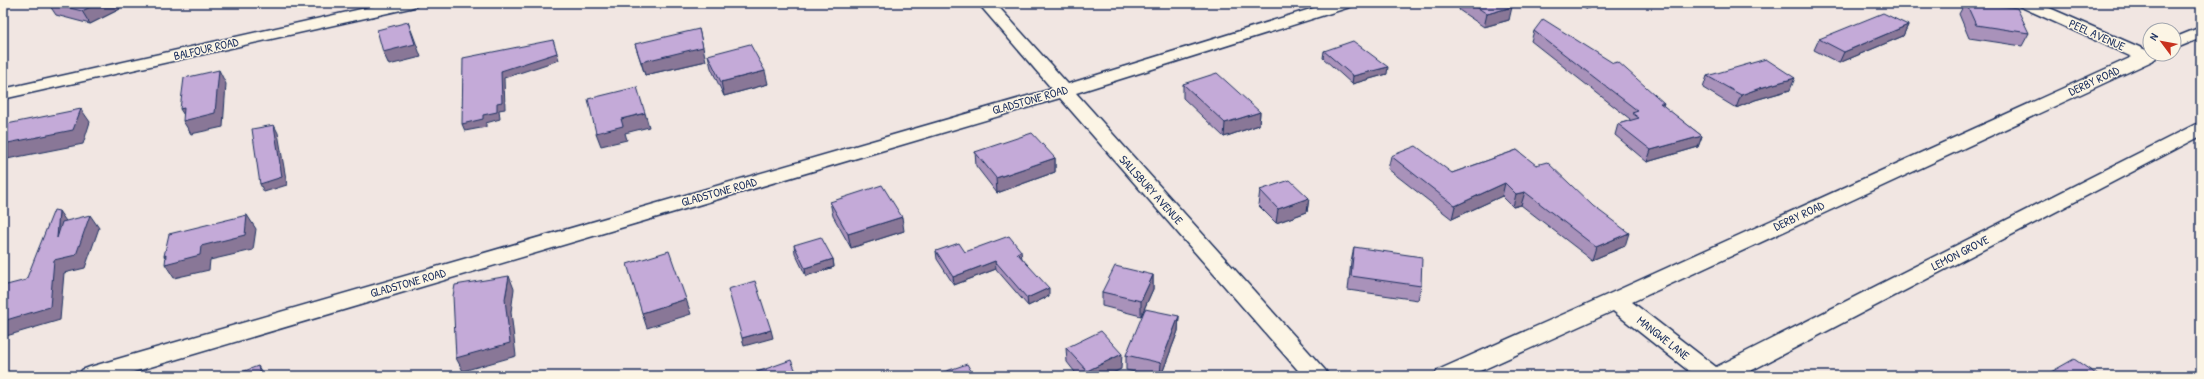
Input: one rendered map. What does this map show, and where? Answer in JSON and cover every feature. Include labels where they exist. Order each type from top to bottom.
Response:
[{"type":"street","name":"BALFOUR ROAD","points":[[3,94],[410,3]]},
{"type":"street","name":"SALLSBURY AVENUE","points":[[986,3],[1317,376]]},
{"type":"street","name":"GLADSTONE ROAD","points":[[90,376],[1063,91],[1347,3]]},
{"type":"street","name":"PEEL AVENUE","points":[[2025,3],[2142,52]]},
{"type":"street","points":[[2182,40],[2201,32]]},
{"type":"street","name":"DERBY ROAD","points":[[1446,376],[1615,301],[2142,58]]},
{"type":"street","name":"LEMON GROVE","points":[[1720,376],[2201,129]]},
{"type":"street","name":"MANGWE LANE","points":[[1615,301],[1711,376]]},
{"type":"building","points":[[50,3],[98,3],[82,11]]},
{"type":"building","points":[[1471,3],[1506,3],[1512,7],[1487,14]]},
{"type":"building","points":[[1966,3],[1979,3],[2017,8],[2029,33],[1976,25]]},
{"type":"building","points":[[1883,13],[1908,25],[1844,52],[1819,39]]},
{"type":"building","points":[[1543,19],[1613,63],[1618,62],[1664,103],[1660,103],[1702,136],[1651,150],[1618,124],[1639,118],[1632,113],[1638,111],[1534,31]]},
{"type":"building","points":[[408,22],[415,44],[383,52],[377,30]]},
{"type":"building","points":[[699,29],[703,47],[641,62],[635,44]]},
{"type":"building","points":[[553,40],[557,53],[501,71],[502,102],[497,103],[497,112],[483,115],[483,119],[462,124],[463,58]]},
{"type":"building","points":[[1353,41],[1388,67],[1353,76],[1324,51]]},
{"type":"building","points":[[750,44],[765,71],[721,82],[708,55]]},
{"type":"building","points":[[1766,59],[1795,78],[1741,95],[1707,76]]},
{"type":"building","points":[[219,70],[215,113],[183,121],[184,108],[180,109],[184,78]]},
{"type":"building","points":[[1217,73],[1260,112],[1225,123],[1183,84]]},
{"type":"building","points":[[637,87],[645,113],[621,119],[623,126],[596,133],[588,99]]},
{"type":"building","points":[[81,109],[73,130],[3,144],[3,132],[7,124]]},
{"type":"building","points":[[274,125],[282,177],[260,184],[252,129]]},
{"type":"building","points":[[1032,133],[1055,158],[996,178],[975,152]]},
{"type":"building","points":[[1416,146],[1452,173],[1517,150],[1536,165],[1547,162],[1593,206],[1629,233],[1596,247],[1525,192],[1516,194],[1505,183],[1455,206],[1391,156]]},
{"type":"building","points":[[1290,180],[1309,198],[1278,209],[1260,190]]},
{"type":"building","points":[[882,185],[902,217],[848,234],[830,202]]},
{"type":"building","points":[[54,210],[59,211],[57,238],[62,222],[90,215],[76,255],[54,260],[50,307],[3,321],[3,286],[26,280]]},
{"type":"building","points":[[247,215],[245,235],[201,246],[200,255],[165,264],[166,255],[164,256],[169,234]]},
{"type":"building","points":[[1009,236],[1021,251],[1017,253],[1049,288],[1027,298],[995,261],[953,277],[936,251],[959,243],[965,252]]},
{"type":"building","points":[[821,237],[833,259],[805,268],[794,245]]},
{"type":"building","points":[[1354,247],[1422,257],[1421,286],[1351,276]]},
{"type":"building","points":[[669,251],[686,299],[642,313],[627,264]]},
{"type":"building","points":[[1115,266],[1153,275],[1141,301],[1102,292]]},
{"type":"building","points":[[509,276],[505,299],[510,343],[456,358],[453,296],[455,285]]},
{"type":"building","points":[[755,281],[771,330],[742,338],[728,289]]},
{"type":"building","points":[[1145,309],[1179,316],[1161,363],[1126,355]]},
{"type":"building","points":[[1101,331],[1122,354],[1087,371],[1066,348]]},
{"type":"building","points":[[2074,359],[2099,376],[2052,376],[2055,374],[2051,372]]},
{"type":"building","points":[[791,360],[798,376],[759,376],[757,372]]},
{"type":"building","points":[[967,364],[974,376],[932,376]]},
{"type":"building","points":[[258,366],[260,376],[231,376]]}]
